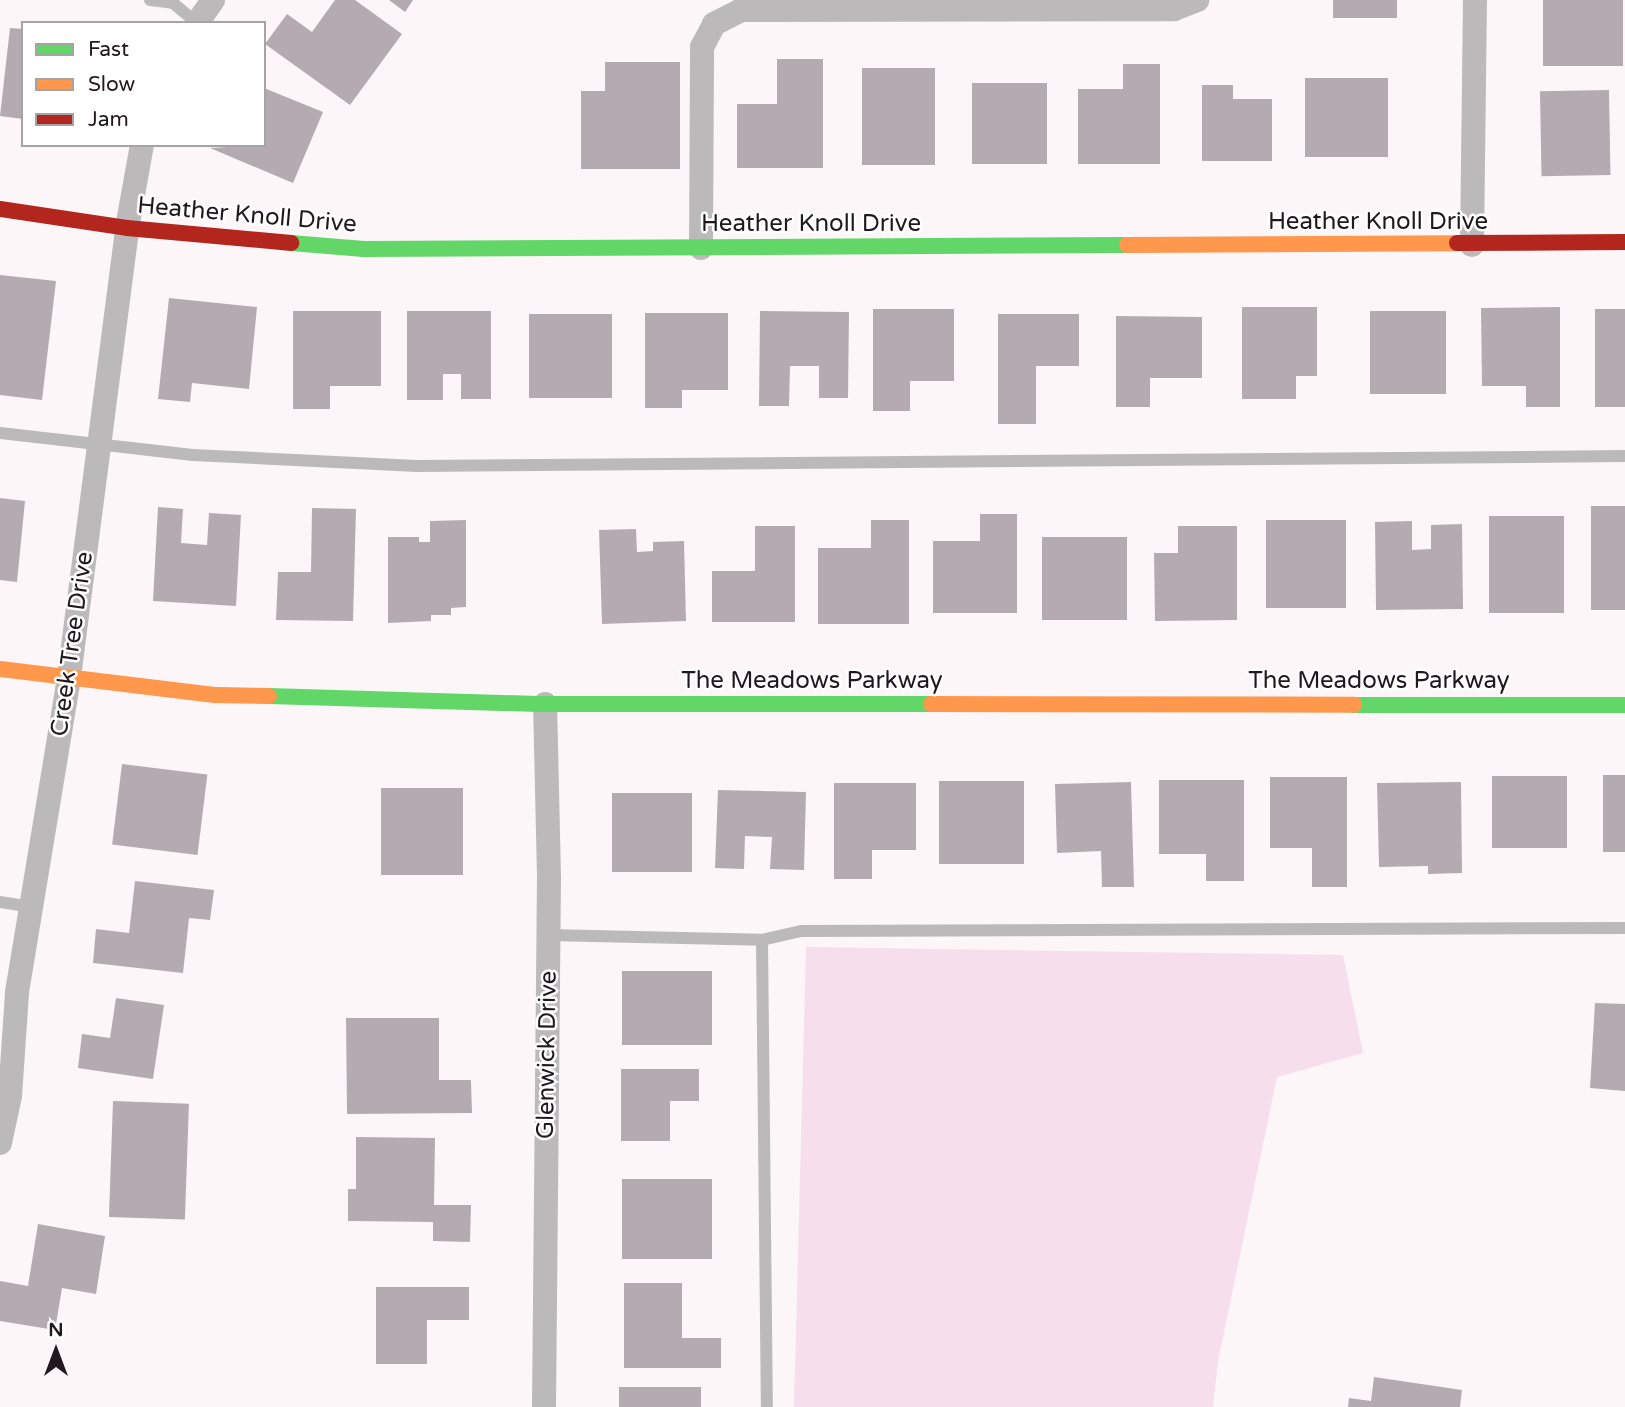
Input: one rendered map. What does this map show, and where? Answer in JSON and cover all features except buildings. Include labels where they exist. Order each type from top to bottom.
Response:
[{"type":"street","points":[[198,21],[213,0]]},
{"type":"street","points":[[701,248],[702,47],[714,24],[741,10],[1174,9],[1197,0]]},
{"type":"street","points":[[1472,244],[1475,0]]},
{"type":"street","name":"Creek Tree Drive","points":[[1,1143],[17,992],[69,677],[101,446],[127,228],[142,147]]},
{"type":"street","name":"Heather Knoll Drive","points":[[0,209],[127,228],[364,249],[1625,242]]},
{"type":"street","name":"The Meadows Parkway","points":[[0,669],[216,695],[545,704],[1625,705]]},
{"type":"street","name":"Glenwick Drive","points":[[544,1407],[548,935],[545,704]]},
{"type":"lane","points":[[150,0],[173,3],[195,21]]},
{"type":"lane","points":[[0,433],[101,446],[444,467],[1625,456]]},
{"type":"lane","points":[[0,902],[32,906]]},
{"type":"lane","points":[[548,935],[762,940],[801,931],[1625,928]]},
{"type":"lane","points":[[762,940],[767,1407]]},
{"type":"shaded area","points":[[806,947],[1343,955],[1363,1053],[1277,1077],[1218,1361],[1213,1407],[794,1407]]},
{"type":"traffic: fast","points":[[291,243],[364,249],[1127,245]]},
{"type":"traffic: fast","points":[[269,696],[545,704],[931,704]]},
{"type":"traffic: fast","points":[[1354,705],[1625,705]]},
{"type":"traffic: slow","points":[[1127,245],[1457,243]]},
{"type":"traffic: slow","points":[[0,669],[216,695],[269,696]]},
{"type":"traffic: slow","points":[[931,704],[1354,705]]},
{"type":"traffic: jam","points":[[0,209],[127,228],[291,243]]},
{"type":"traffic: jam","points":[[1457,243],[1625,242]]}]
